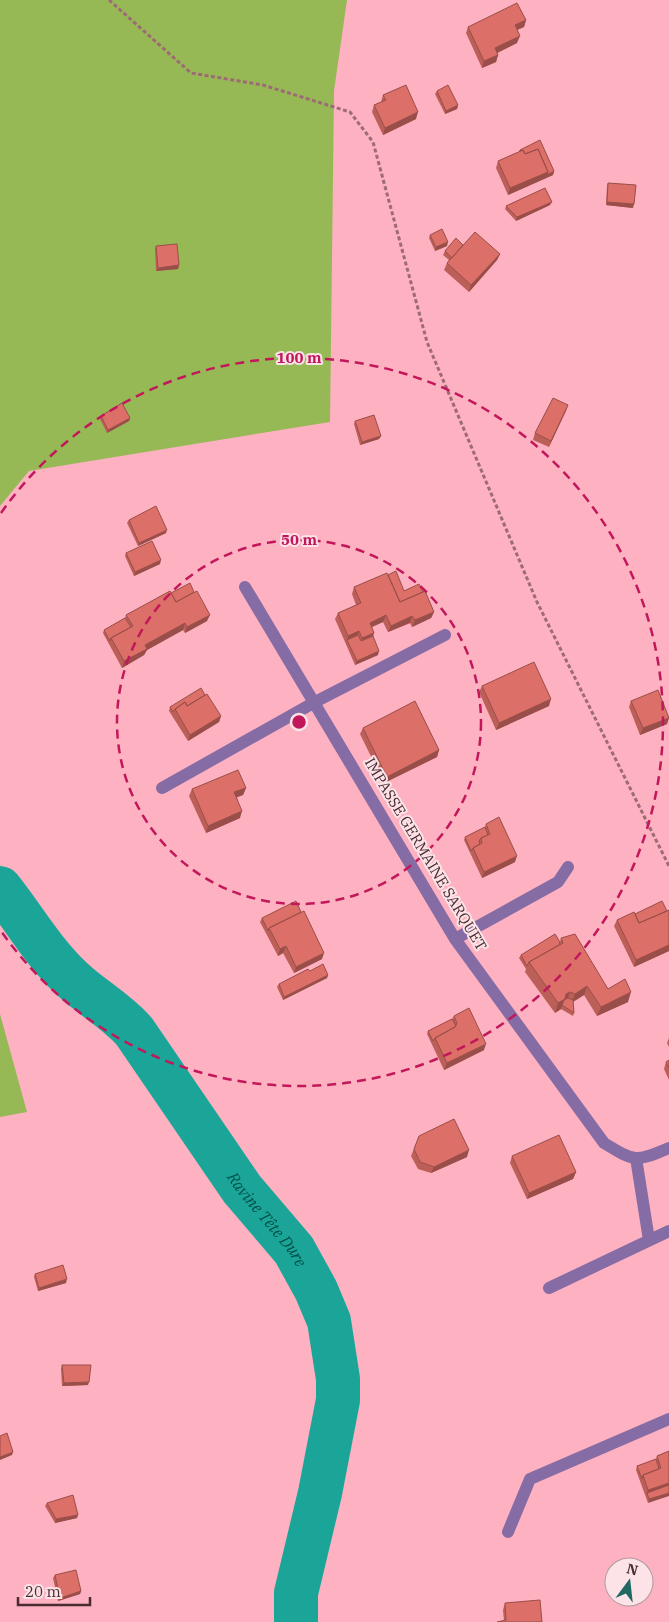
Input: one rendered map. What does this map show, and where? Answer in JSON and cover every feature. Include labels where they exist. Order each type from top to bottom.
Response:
[{"type":"street","name":"IMPASSE GERMAINE SARQUET","points":[[245,587],[455,939],[604,1143],[629,1158],[636,1158]]},
{"type":"street","points":[[162,788],[315,702],[445,636]]},
{"type":"street","points":[[455,939],[558,882],[568,867]]},
{"type":"street","points":[[649,1240],[636,1158],[644,1158],[669,1148]]},
{"type":"street","points":[[548,1288],[669,1231]]},
{"type":"street","points":[[508,1532],[530,1479],[669,1419]]},
{"type":"path","points":[[109,0],[191,73],[263,85],[350,112],[373,142],[427,342],[537,602],[669,866]]},
{"type":"green space","points":[[0,0],[347,0],[334,91],[330,422],[29,471],[0,506]]},
{"type":"green space","points":[[0,1014],[27,1112],[0,1117]]},
{"type":"building","points":[[517,3],[526,20],[515,25],[520,36],[495,48],[498,55],[484,61],[468,27]]},
{"type":"building","points":[[406,85],[418,112],[385,128],[374,105],[386,100],[383,95]]},
{"type":"building","points":[[448,85],[458,105],[446,111],[437,91]]},
{"type":"building","points":[[540,140],[554,171],[547,175],[548,172],[538,149],[525,154],[523,150],[520,151]]},
{"type":"building","points":[[538,149],[548,172],[510,188],[498,161],[523,150],[525,154]]},
{"type":"building","points":[[608,183],[636,185],[634,204],[607,202]]},
{"type":"building","points":[[545,188],[552,202],[517,217],[506,206]]},
{"type":"building","points":[[442,229],[448,242],[436,247],[430,235]]},
{"type":"building","points":[[475,232],[500,254],[471,285],[447,263]]},
{"type":"building","points":[[456,238],[463,245],[452,258],[445,251]]},
{"type":"building","points":[[177,244],[179,265],[158,268],[156,246]]},
{"type":"building","points":[[553,398],[568,405],[551,441],[535,433]]},
{"type":"building","points":[[122,403],[130,418],[108,430],[101,416]]},
{"type":"building","points":[[374,415],[381,436],[362,442],[355,421]]},
{"type":"building","points":[[156,506],[167,530],[139,543],[129,520]]},
{"type":"building","points":[[152,541],[161,560],[135,572],[126,553]]},
{"type":"building","points":[[396,571],[404,591],[419,584],[423,592],[400,602],[388,575]]},
{"type":"building","points":[[387,573],[400,602],[425,591],[434,612],[415,620],[412,616],[391,626],[386,615],[370,623],[374,633],[362,638],[359,631],[348,636],[338,613],[361,603],[354,587]]},
{"type":"building","points":[[190,583],[194,592],[176,602],[171,593]]},
{"type":"building","points":[[170,591],[176,602],[197,591],[210,615],[187,627],[185,623],[145,645],[147,649],[124,661],[111,638],[133,626],[126,615]]},
{"type":"building","points":[[125,618],[131,627],[111,638],[110,641],[104,630]]},
{"type":"building","points":[[358,635],[361,641],[373,636],[379,651],[357,661],[347,640]]},
{"type":"building","points":[[534,662],[551,699],[499,723],[482,686]]},
{"type":"building","points":[[201,688],[205,695],[187,706],[185,702],[173,712],[170,707]]},
{"type":"building","points":[[658,690],[669,718],[643,728],[631,701]]},
{"type":"building","points":[[207,694],[221,716],[190,735],[175,709],[185,702],[187,706]]},
{"type":"building","points":[[415,701],[439,750],[387,777],[363,728]]},
{"type":"building","points":[[238,770],[246,788],[234,792],[242,811],[208,826],[192,789]]},
{"type":"building","points":[[499,817],[517,856],[484,872],[473,848],[482,843],[481,838],[490,834],[486,824]]},
{"type":"building","points":[[485,827],[488,835],[481,838],[480,844],[471,851],[465,837]]},
{"type":"building","points":[[296,901],[301,912],[269,928],[268,931],[262,918]]},
{"type":"building","points":[[662,901],[667,911],[639,923],[635,914]]},
{"type":"building","points":[[669,910],[669,945],[636,960],[617,920],[634,912],[639,923]]},
{"type":"building","points":[[304,911],[324,953],[296,967],[286,946],[280,949],[269,928]]},
{"type":"building","points":[[555,934],[560,942],[559,945],[529,962],[527,966],[521,955]]},
{"type":"building","points":[[575,934],[608,989],[625,979],[631,992],[601,1007],[587,986],[575,994],[570,992],[566,994],[565,999],[558,1003],[529,962],[563,943],[561,938]]},
{"type":"building","points":[[323,964],[328,975],[284,997],[279,984],[308,969],[310,971]]},
{"type":"building","points":[[568,998],[573,1000],[574,1013],[562,1005],[564,1000]]},
{"type":"building","points":[[469,1008],[486,1044],[447,1063],[435,1038],[455,1027],[457,1023],[454,1016]]},
{"type":"building","points":[[452,1019],[456,1026],[433,1041],[428,1031]]},
{"type":"building","points":[[454,1119],[469,1150],[434,1167],[420,1162],[414,1149],[419,1136]]},
{"type":"building","points":[[559,1135],[576,1172],[529,1193],[512,1156]]},
{"type":"building","points":[[63,1265],[67,1279],[39,1288],[35,1274]]},
{"type":"building","points":[[62,1365],[91,1365],[89,1382],[64,1383]]},
{"type":"building","points":[[7,1433],[13,1452],[0,1457],[0,1436]]},
{"type":"building","points":[[669,1451],[669,1483],[648,1490],[643,1475],[661,1468],[657,1456]]},
{"type":"building","points":[[656,1459],[659,1469],[643,1475],[642,1479],[637,1466]]},
{"type":"building","points":[[669,1485],[669,1493],[649,1499],[647,1493]]},
{"type":"building","points":[[73,1495],[78,1515],[56,1519],[47,1503]]},
{"type":"building","points":[[76,1570],[81,1591],[60,1598],[55,1575]]},
{"type":"building","points":[[540,1600],[542,1622],[497,1622],[506,1620],[505,1603]]},
{"type":"waterway","name":"Ravine Tête Dure","points":[[0,888],[62,969],[80,986],[119,1016],[134,1031],[242,1189],[294,1250],[316,1290],[329,1321],[338,1379],[338,1400],[320,1493],[296,1593],[296,1622]]}]
